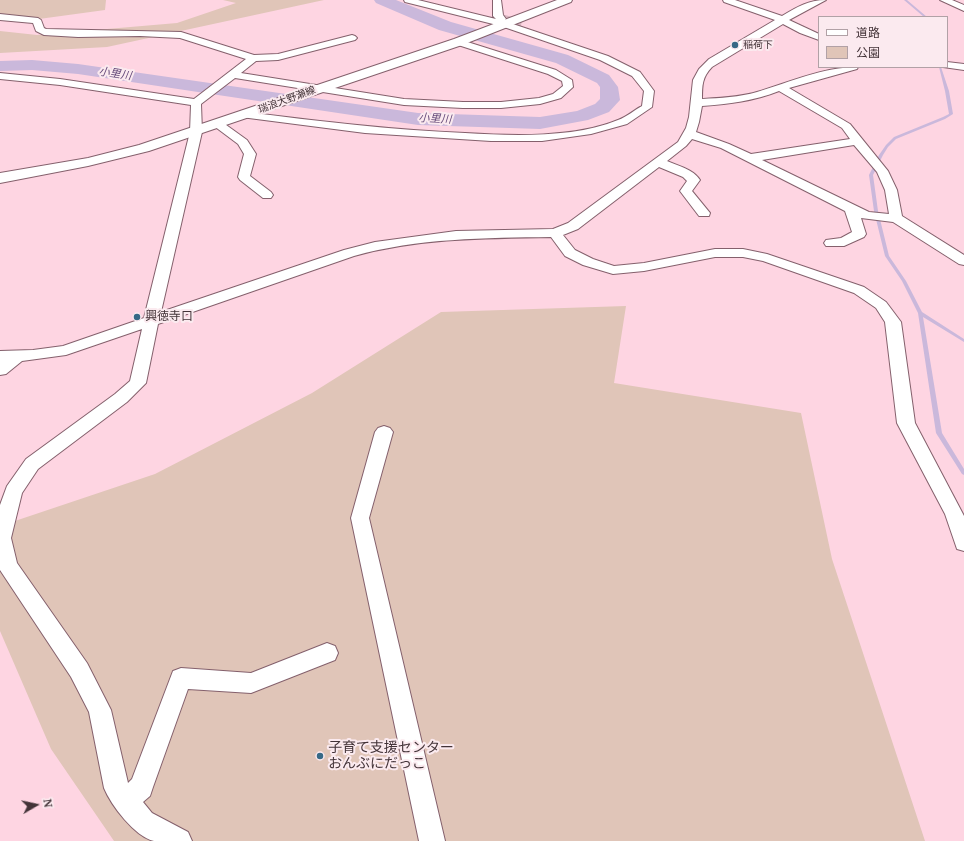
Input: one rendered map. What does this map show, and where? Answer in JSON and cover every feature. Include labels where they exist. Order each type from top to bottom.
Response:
[{"type":"main road","name":"瑞浪大野瀬線","points":[[0,178],[88,162],[144,148],[196,132],[462,40],[501,23],[567,0]]},
{"type":"street","points":[[249,113],[365,130],[491,138],[542,138],[591,131],[623,122],[647,107],[649,91],[636,74],[604,58],[501,23],[408,0]]},
{"type":"street","points":[[497,0],[498,16],[501,23]]},
{"type":"street","points":[[727,0],[783,20],[803,31],[818,37]]},
{"type":"street","points":[[0,356],[17,357],[41,355],[66,350],[349,253],[375,246],[456,235],[555,233],[573,226],[682,144],[690,134],[694,124],[698,80],[703,70],[713,61],[804,7],[822,0]]},
{"type":"street","points":[[944,0],[964,8]]},
{"type":"street","points":[[0,17],[35,20],[38,22],[39,29],[44,32],[78,34],[140,33],[181,35],[253,58],[278,57],[352,38]]},
{"type":"street","points":[[522,25],[558,38],[553,40]]},
{"type":"street","points":[[230,74],[404,102],[463,105],[501,105],[540,101],[557,96],[568,87],[566,80],[552,72],[462,40]]},
{"type":"street","points":[[179,841],[143,822],[116,788],[100,710],[79,670],[8,566],[1,538],[13,491],[32,464],[121,398],[138,382],[150,322],[196,132],[196,104],[230,74],[253,58]]},
{"type":"street","points":[[948,65],[964,67]]},
{"type":"street","points":[[697,103],[727,101],[759,95],[780,87],[849,68]]},
{"type":"street","points":[[0,76],[60,82],[196,104]]},
{"type":"street","points":[[780,87],[846,126],[870,158],[882,171],[892,190],[896,218]]},
{"type":"street","points":[[218,124],[243,142],[250,154],[244,177],[267,194]]},
{"type":"street","points":[[690,134],[724,146],[750,158],[866,216],[896,218],[964,261]]},
{"type":"street","points":[[750,158],[858,141]]},
{"type":"street","points":[[658,162],[687,174],[694,180],[686,191],[704,213]]},
{"type":"street","points":[[831,243],[844,242],[859,234],[851,209]]},
{"type":"street","points":[[555,233],[570,253],[588,262],[613,270],[644,268],[715,253],[743,253],[767,258],[859,290],[881,305],[893,322],[906,423],[954,514],[964,543]]},
{"type":"street","points":[[0,370],[17,357]]},
{"type":"street","points":[[384,432],[360,518],[432,841]]},
{"type":"street","points":[[127,802],[141,787],[181,678],[251,683],[327,653]]},
{"type":"green space","points":[[0,0],[106,0],[105,10],[39,19],[0,17]]},
{"type":"green space","points":[[223,0],[324,0],[107,47],[0,53],[0,31],[37,35],[177,23],[236,3]]},
{"type":"green space","points":[[626,306],[614,383],[801,413],[832,559],[925,841],[114,841],[51,749],[0,631],[0,526],[155,474],[312,393],[441,312]]},
{"type":"waterway","name":"小里川","points":[[0,66],[32,65],[78,69],[418,119],[540,123],[581,116],[602,108],[610,100],[609,87],[603,79],[562,59],[445,26],[382,0]]},
{"type":"waterway","points":[[905,0],[925,16]]},
{"type":"waterway","points":[[920,313],[904,281],[887,256],[876,211],[871,175],[881,155],[895,138],[951,114],[947,91],[940,68]]},
{"type":"waterway","points":[[920,313],[964,341]]},
{"type":"waterway","points":[[920,313],[939,433],[964,473]]},
{"type":"tunnel","points":[[501,19],[521,25]]},
{"type":"place","name":"稲荷下","points":[[735,45]]},
{"type":"place","name":"興徳寺口","points":[[137,317]]},
{"type":"place","name":"子育て支援センター おんぶにだっこ","points":[[320,756]]}]
